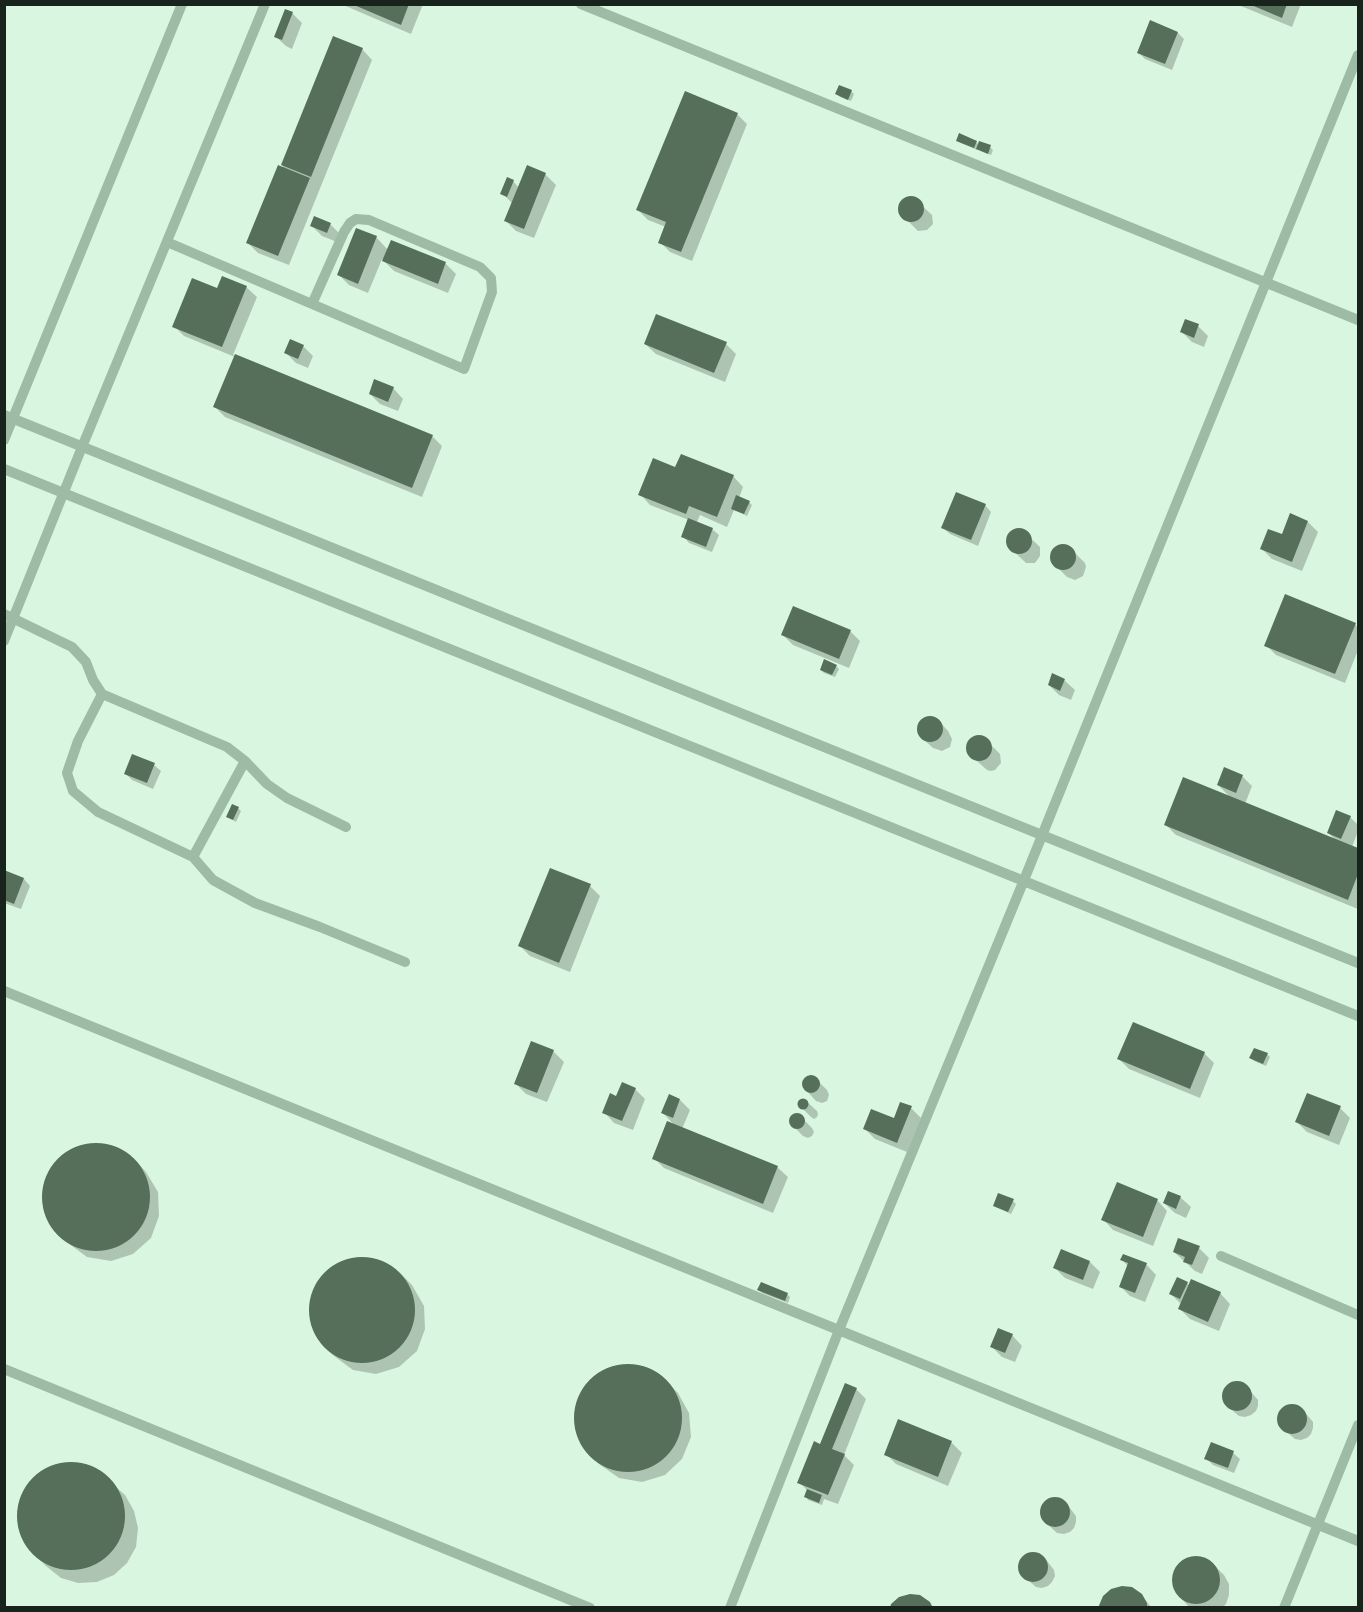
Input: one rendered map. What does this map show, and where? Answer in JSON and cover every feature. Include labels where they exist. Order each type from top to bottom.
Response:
[{"type":"lane","points":[[4,440],[9,417],[182,4]]},
{"type":"lane","points":[[4,641],[9,616],[63,493],[265,4]]},
{"type":"lane","points":[[581,4],[1359,320]]},
{"type":"lane","points":[[730,1608],[839,1330],[1359,55]]},
{"type":"lane","points":[[167,242],[464,369],[492,292],[491,278],[480,267],[369,220],[356,219],[344,232],[312,304]]},
{"type":"lane","points":[[9,417],[1359,963]]},
{"type":"lane","points":[[4,470],[1359,1016]]},
{"type":"lane","points":[[9,616],[72,646],[86,662],[93,681],[102,694],[227,747],[245,761],[267,784],[287,798],[346,827]]},
{"type":"lane","points":[[102,694],[78,741],[67,772],[73,791],[98,812],[193,857],[213,880],[255,903],[405,962]]},
{"type":"lane","points":[[193,857],[245,761]]},
{"type":"lane","points":[[4,991],[1359,1540]]},
{"type":"lane","points":[[1221,1257],[1359,1315]]},
{"type":"lane","points":[[4,1369],[590,1608]]},
{"type":"lane","points":[[1284,1608],[1359,1425]]},
{"type":"building","points":[[354,4],[409,4],[401,25],[354,5]]},
{"type":"building","points":[[1249,4],[1287,4],[1282,18]]},
{"type":"building","points":[[285,9],[293,12],[282,40],[274,37]]},
{"type":"building","points":[[1150,20],[1178,32],[1165,64],[1137,53]]},
{"type":"building","points":[[333,36],[363,48],[311,177],[281,165]]},
{"type":"building","points":[[839,85],[852,90],[848,100],[835,94]]},
{"type":"building","points":[[685,91],[738,113],[681,252],[658,243],[666,222],[636,210]]},
{"type":"building","points":[[959,133],[977,141],[974,148],[956,141]]},
{"type":"building","points":[[979,141],[991,145],[988,154],[976,149]]},
{"type":"building","points":[[278,165],[310,178],[278,256],[246,243]]},
{"type":"building","points":[[527,165],[546,173],[524,229],[504,221]]},
{"type":"building","points":[[507,177],[514,180],[507,197],[500,194]]},
{"type":"building","points":[[911,196],[920,200],[924,209],[920,218],[911,222],[902,218],[898,209],[902,200]]},
{"type":"building","points":[[314,216],[331,223],[327,233],[310,226]]},
{"type":"building","points":[[356,228],[377,236],[358,284],[337,275]]},
{"type":"building","points":[[391,240],[446,262],[438,284],[382,261]]},
{"type":"building","points":[[222,276],[247,286],[222,347],[172,327],[192,278],[217,288]]},
{"type":"building","points":[[656,314],[727,342],[714,373],[644,344]]},
{"type":"building","points":[[1185,319],[1199,324],[1194,338],[1180,332]]},
{"type":"building","points":[[290,339],[304,345],[298,359],[284,353]]},
{"type":"building","points":[[235,354],[433,435],[412,488],[213,407]]},
{"type":"building","points":[[374,379],[394,387],[388,402],[369,394]]},
{"type":"building","points":[[681,454],[734,475],[717,517],[689,506],[686,514],[638,495],[653,458],[675,467]]},
{"type":"building","points":[[956,492],[986,504],[971,540],[941,528]]},
{"type":"building","points":[[736,495],[750,501],[744,514],[731,509]]},
{"type":"building","points":[[1290,513],[1308,521],[1292,562],[1260,549],[1268,529],[1282,534]]},
{"type":"building","points":[[688,518],[713,528],[706,547],[681,537]]},
{"type":"building","points":[[1019,528],[1028,532],[1032,541],[1028,550],[1019,554],[1010,550],[1006,541],[1010,532]]},
{"type":"building","points":[[1063,544],[1072,548],[1076,557],[1072,566],[1063,570],[1054,566],[1050,557],[1054,548]]},
{"type":"building","points":[[1285,594],[1356,623],[1335,674],[1264,646]]},
{"type":"building","points":[[793,606],[851,630],[839,659],[781,635]]},
{"type":"building","points":[[824,659],[837,665],[832,675],[820,670]]},
{"type":"building","points":[[1052,673],[1065,679],[1060,691],[1048,685]]},
{"type":"building","points":[[930,716],[939,720],[943,729],[939,738],[930,742],[921,738],[917,729],[921,720]]},
{"type":"building","points":[[979,735],[988,739],[992,748],[988,757],[979,761],[970,757],[966,748],[970,739]]},
{"type":"building","points":[[132,754],[155,763],[147,783],[124,774]]},
{"type":"building","points":[[1224,767],[1243,775],[1236,793],[1217,785]]},
{"type":"building","points":[[1183,777],[1358,848],[1358,874],[1348,900],[1164,825]]},
{"type":"building","points":[[232,804],[239,807],[233,820],[226,817]]},
{"type":"building","points":[[1336,810],[1351,816],[1341,839],[1327,833]]},
{"type":"building","points":[[550,868],[591,884],[559,963],[518,946]]},
{"type":"building","points":[[4,870],[24,878],[14,904],[4,900]]},
{"type":"building","points":[[1133,1022],[1205,1052],[1190,1089],[1117,1059]]},
{"type":"building","points":[[531,1041],[554,1050],[537,1093],[514,1084]]},
{"type":"building","points":[[1254,1048],[1268,1053],[1263,1064],[1249,1058]]},
{"type":"building","points":[[811,1075],[817,1078],[820,1084],[817,1090],[811,1093],[805,1090],[802,1084],[805,1078]]},
{"type":"building","points":[[622,1082],[636,1088],[622,1121],[602,1113],[610,1093],[616,1096]]},
{"type":"building","points":[[1307,1093],[1341,1106],[1329,1136],[1295,1122]]},
{"type":"building","points":[[669,1094],[680,1099],[673,1118],[661,1113]]},
{"type":"building","points":[[803,1098],[809,1104],[803,1110],[797,1104]]},
{"type":"building","points":[[900,1102],[912,1106],[897,1143],[863,1129],[871,1109],[894,1118]]},
{"type":"building","points":[[797,1113],[805,1121],[797,1129],[789,1121]]},
{"type":"building","points":[[667,1121],[778,1166],[763,1204],[652,1159]]},
{"type":"building","points":[[96,1143],[106,1144],[126,1152],[134,1159],[141,1167],[149,1187],[149,1207],[141,1227],[134,1235],[126,1242],[106,1250],[96,1251],[86,1250],[66,1242],[58,1235],[51,1227],[43,1207],[42,1197],[43,1187],[51,1167],[58,1159],[66,1152],[86,1144]]},
{"type":"building","points":[[1117,1182],[1158,1199],[1143,1237],[1101,1220]]},
{"type":"building","points":[[1168,1191],[1181,1196],[1176,1209],[1163,1203]]},
{"type":"building","points":[[998,1193],[1014,1199],[1008,1212],[993,1206]]},
{"type":"building","points":[[1178,1238],[1200,1246],[1192,1265],[1183,1262],[1185,1257],[1173,1252]]},
{"type":"building","points":[[1061,1249],[1090,1261],[1083,1280],[1053,1268]]},
{"type":"building","points":[[1123,1254],[1147,1263],[1135,1293],[1119,1287],[1128,1263],[1120,1260]]},
{"type":"building","points":[[362,1257],[382,1261],[400,1272],[411,1290],[415,1310],[411,1330],[400,1348],[382,1359],[362,1363],[342,1359],[324,1348],[313,1330],[309,1310],[313,1290],[324,1272],[342,1261]]},
{"type":"building","points":[[1177,1277],[1188,1282],[1180,1299],[1169,1294]]},
{"type":"building","points":[[1191,1279],[1221,1292],[1208,1322],[1178,1309]]},
{"type":"building","points":[[761,1282],[788,1293],[785,1301],[757,1290]]},
{"type":"building","points":[[998,1328],[1013,1334],[1005,1353],[990,1347]]},
{"type":"building","points":[[628,1364],[638,1365],[658,1373],[666,1380],[673,1388],[681,1408],[681,1428],[673,1448],[666,1456],[658,1463],[638,1471],[628,1472],[618,1471],[598,1463],[590,1456],[583,1448],[575,1428],[574,1418],[575,1408],[583,1388],[590,1380],[598,1373],[618,1365]]},
{"type":"building","points":[[1237,1381],[1248,1385],[1252,1396],[1248,1407],[1237,1411],[1226,1407],[1222,1396],[1226,1385]]},
{"type":"building","points":[[845,1383],[857,1388],[832,1449],[845,1454],[828,1495],[797,1483],[814,1441],[820,1444]]},
{"type":"building","points":[[1292,1404],[1303,1408],[1307,1419],[1303,1430],[1292,1434],[1281,1430],[1277,1419],[1281,1408]]},
{"type":"building","points":[[898,1419],[952,1441],[938,1477],[884,1455]]},
{"type":"building","points":[[1211,1442],[1234,1451],[1228,1468],[1204,1459]]},
{"type":"building","points":[[71,1462],[92,1466],[109,1478],[121,1495],[125,1516],[121,1537],[109,1554],[92,1566],[71,1570],[50,1566],[33,1554],[21,1537],[17,1516],[21,1495],[33,1478],[50,1466]]},
{"type":"building","points":[[807,1489],[822,1495],[819,1503],[804,1497]]},
{"type":"building","points":[[1055,1497],[1066,1501],[1070,1512],[1066,1523],[1055,1527],[1044,1523],[1040,1512],[1044,1501]]},
{"type":"building","points":[[1033,1552],[1044,1556],[1048,1567],[1044,1578],[1033,1582],[1022,1578],[1018,1567],[1022,1556]]},
{"type":"building","points":[[1191,1556],[1201,1556],[1216,1566],[1220,1580],[1216,1594],[1210,1600],[1201,1604],[1191,1604],[1176,1594],[1172,1585],[1172,1575],[1182,1560]]},
{"type":"building","points":[[1122,1586],[1132,1587],[1142,1594],[1147,1608],[1098,1608],[1103,1596],[1111,1589]]},
{"type":"building","points":[[910,1594],[920,1595],[930,1602],[933,1608],[890,1608],[899,1597]]}]
